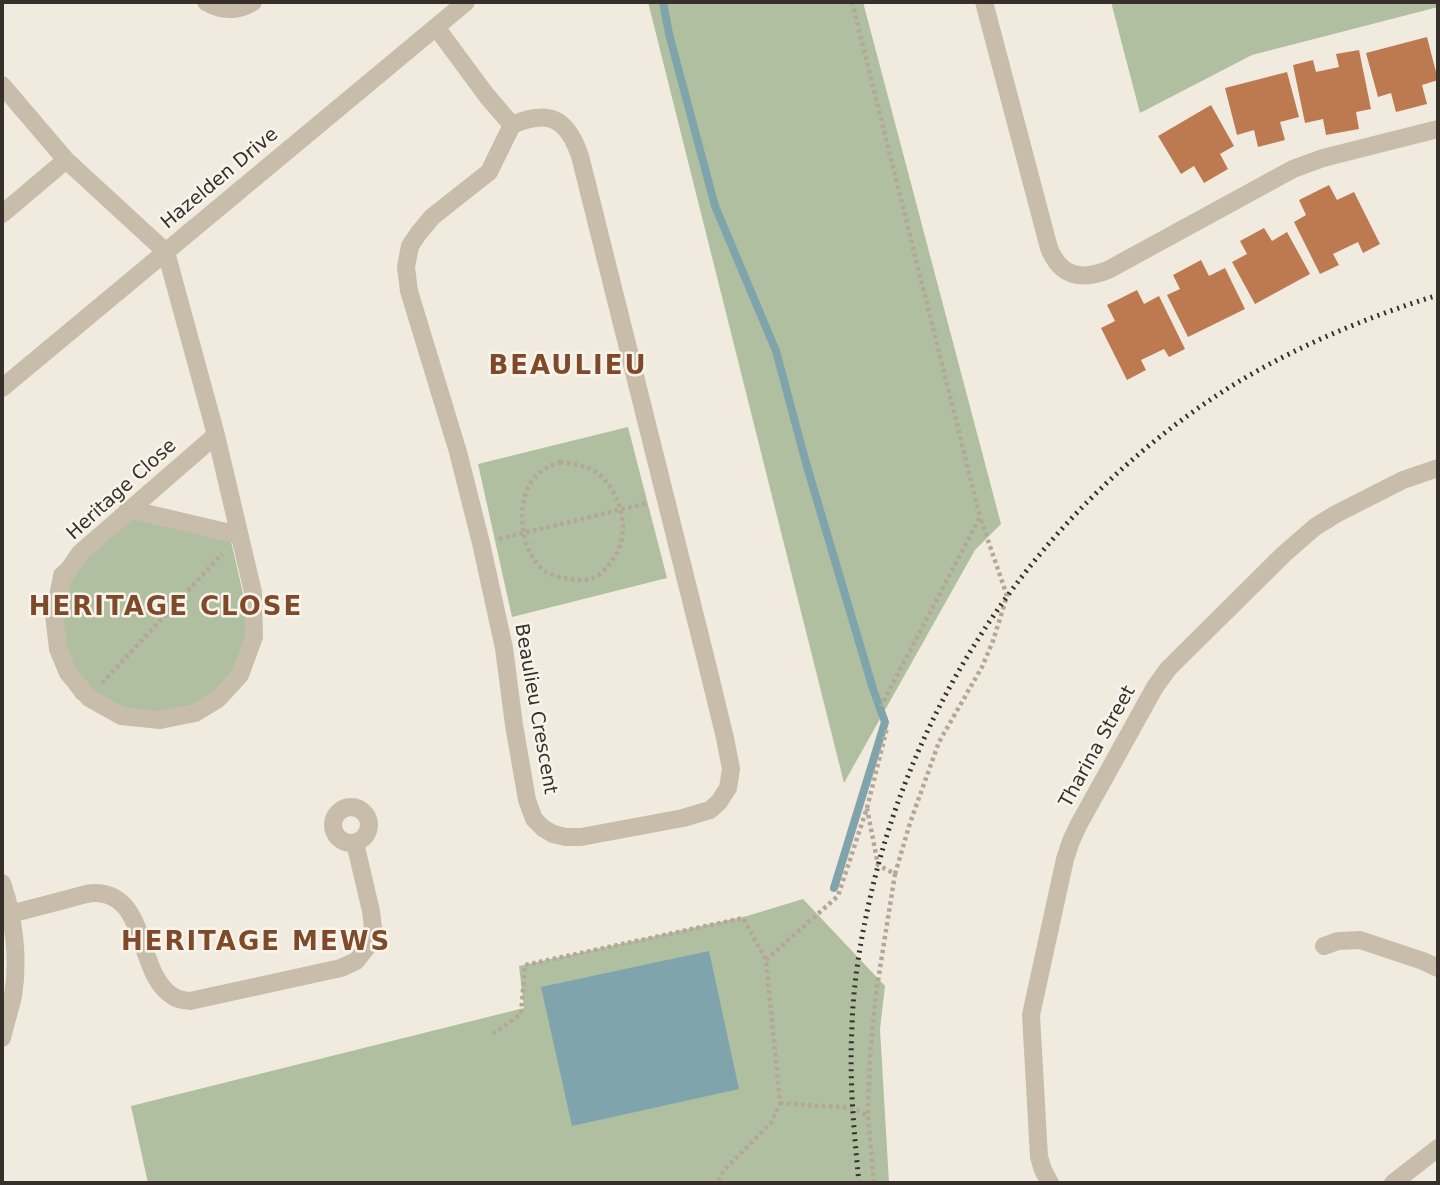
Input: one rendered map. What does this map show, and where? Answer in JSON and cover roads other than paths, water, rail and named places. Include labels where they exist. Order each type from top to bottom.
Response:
[{"type":"street","points":[[206,2],[223,9],[232,9],[253,2]]},
{"type":"street","name":"Hazelden Drive","points":[[2,388],[466,2]]},
{"type":"street","points":[[984,2],[1049,248],[1055,262],[1072,274],[1094,275],[1108,270],[1293,169],[1323,158],[1438,129]]},
{"type":"street","points":[[436,27],[512,125]]},
{"type":"street","points":[[2,85],[66,160],[166,252]]},
{"type":"street","name":"Beaulieu Crescent","points":[[542,117],[555,120],[574,138],[731,769],[728,788],[710,810],[683,818],[581,837],[552,834],[543,828],[534,818],[527,800],[504,649],[481,543],[458,452],[409,291],[406,267],[410,246],[418,234],[432,217],[489,172],[512,125],[542,117]]},
{"type":"street","points":[[2,214],[66,160]]},
{"type":"street","name":"Heritage Close","points":[[166,252],[216,435],[253,592],[254,637],[240,675],[218,699],[195,713],[160,720],[121,716],[89,698],[68,673],[58,649],[54,615],[62,579],[80,553],[216,435]]},
{"type":"street","name":"Tharina Street","points":[[1050,1183],[1039,1157],[1031,1015],[1065,859],[1079,824],[1155,687],[1183,654],[1315,527],[1403,480],[1438,468]]},
{"type":"street","points":[[128,509],[239,535]]},
{"type":"street","points":[[10,914],[94,893],[112,896],[123,903],[132,915],[155,975],[164,990],[177,999],[190,1001],[341,968],[356,961],[368,946],[373,928],[355,842]]},
{"type":"street","points":[[2,883],[15,946],[13,995],[2,1038]]},
{"type":"street","points":[[1324,946],[1338,941],[1360,940],[1438,968]]},
{"type":"street","points":[[1392,1183],[1438,1148]]},
{"type":"water","points":[[709,951],[739,1089],[572,1126],[541,987]]},
{"type":"waterway","points":[[663,2],[715,206],[776,351],[806,463],[885,722],[834,888]]},
{"type":"railway","points":[[859,1183],[852,1105],[851,1047],[855,983],[867,912],[887,836],[914,762],[948,691],[988,624],[1034,561],[1087,503],[1144,450],[1207,402],[1261,369],[1319,340],[1438,295]]},
{"type":"district","name":"BEAULIEU","points":[[568,367]]},
{"type":"district","name":"HERITAGE CLOSE","points":[[166,608]]},
{"type":"district","name":"HERITAGE MEWS","points":[[256,943]]}]
